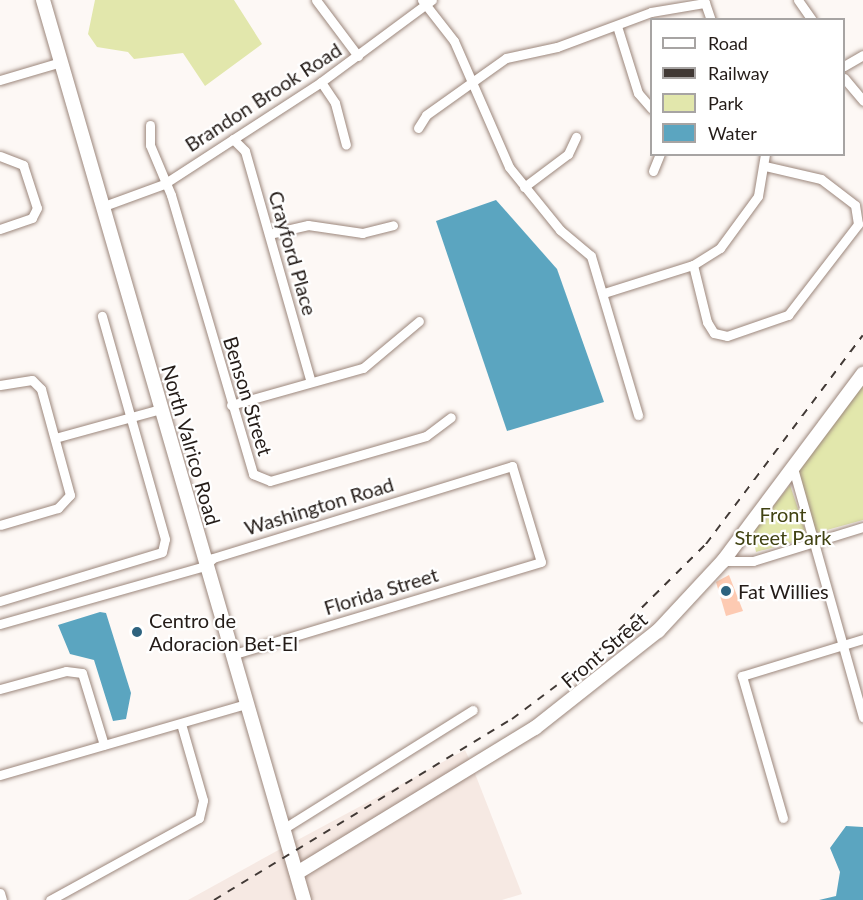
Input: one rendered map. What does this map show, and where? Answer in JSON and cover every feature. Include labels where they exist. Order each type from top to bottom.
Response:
[{"type":"street","name":"North Valrico Road","points":[[44,0],[205,566],[304,900]]},
{"type":"street","points":[[316,0],[357,56]]},
{"type":"street","points":[[798,0],[811,18]]},
{"type":"street","points":[[418,128],[469,82],[506,58],[617,26],[651,12],[705,1],[710,18]]},
{"type":"street","points":[[427,2],[454,41],[469,82],[524,187],[560,230],[591,256],[604,293],[638,415]]},
{"type":"street","name":"Brandon Brook Road","points":[[104,206],[164,184],[321,82],[427,2]]},
{"type":"street","points":[[617,26],[638,93],[650,108]]},
{"type":"street","points":[[845,65],[863,55]]},
{"type":"street","points":[[0,80],[61,62]]},
{"type":"street","points":[[845,80],[863,101]]},
{"type":"street","points":[[321,82],[335,103],[346,145]]},
{"type":"street","name":"Benson Street","points":[[150,125],[164,184],[253,474],[270,482],[426,436],[452,417]]},
{"type":"street","points":[[524,187],[568,154],[576,137]]},
{"type":"street","name":"Crayford Place","points":[[233,139],[245,151],[311,382]]},
{"type":"street","points":[[0,156],[23,165],[37,208],[32,218],[0,229]]},
{"type":"street","points":[[653,171],[659,156]]},
{"type":"street","points":[[604,293],[693,265],[742,224],[765,166],[765,156]]},
{"type":"street","points":[[693,265],[706,322],[714,333],[727,336],[788,315],[858,224],[855,205],[821,179],[765,166]]},
{"type":"street","points":[[269,234],[308,225],[362,233],[393,225]]},
{"type":"street","points":[[0,601],[162,552],[165,539],[102,316]]},
{"type":"street","points":[[231,405],[363,368],[419,321]]},
{"type":"street","name":"Front Street","points":[[297,873],[490,757],[591,688],[658,631],[723,561],[863,375]]},
{"type":"street","points":[[0,385],[32,380],[41,389],[70,488],[67,503],[0,525]]},
{"type":"street","points":[[55,438],[160,409]]},
{"type":"street","name":"Washington Road","points":[[0,624],[205,566],[213,558],[512,466],[541,562]]},
{"type":"street","points":[[793,468],[863,717]]},
{"type":"street","points":[[723,561],[753,561],[863,527]]},
{"type":"street","name":"Florida Street","points":[[231,655],[541,562]]},
{"type":"street","points":[[783,818],[742,676],[863,639]]},
{"type":"street","points":[[0,689],[66,671],[82,673],[104,745]]},
{"type":"street","points":[[0,775],[246,704]]},
{"type":"street","points":[[283,829],[473,710]]},
{"type":"street","points":[[50,900],[199,818],[203,800],[181,724]]},
{"type":"street","points":[[0,893],[2,900]]},
{"type":"shaded area","points":[[465,750],[471,763],[299,866],[292,843]]},
{"type":"shaded area","points":[[474,771],[522,894],[502,900],[309,900],[301,875]]},
{"type":"shaded area","points":[[284,847],[300,900],[188,900]]},
{"type":"green space","points":[[95,0],[234,0],[262,44],[205,86],[183,53],[134,59],[128,52],[97,47],[88,34]]},
{"type":"green space","points":[[863,382],[863,520],[816,533],[798,470]]},
{"type":"green space","name":"Front Street Park","points":[[790,485],[808,538],[756,552],[752,533]]},
{"type":"water","points":[[496,200],[557,269],[604,402],[507,431],[436,221]]},
{"type":"water","points":[[100,612],[106,613],[131,693],[126,719],[113,721],[94,660],[70,654],[58,625]]},
{"type":"water","points":[[846,826],[863,827],[863,900],[819,900],[836,896],[840,872],[830,848]]},
{"type":"building","name":"Fat Willies","points":[[729,575],[743,611],[726,616],[716,582]]},
{"type":"railway","points":[[214,900],[512,719],[585,664],[706,544],[863,335]]},
{"type":"place","name":"Fat Willies","points":[[726,591]]},
{"type":"place","name":"Centro de Adoracion Bet-El","points":[[137,632]]}]
